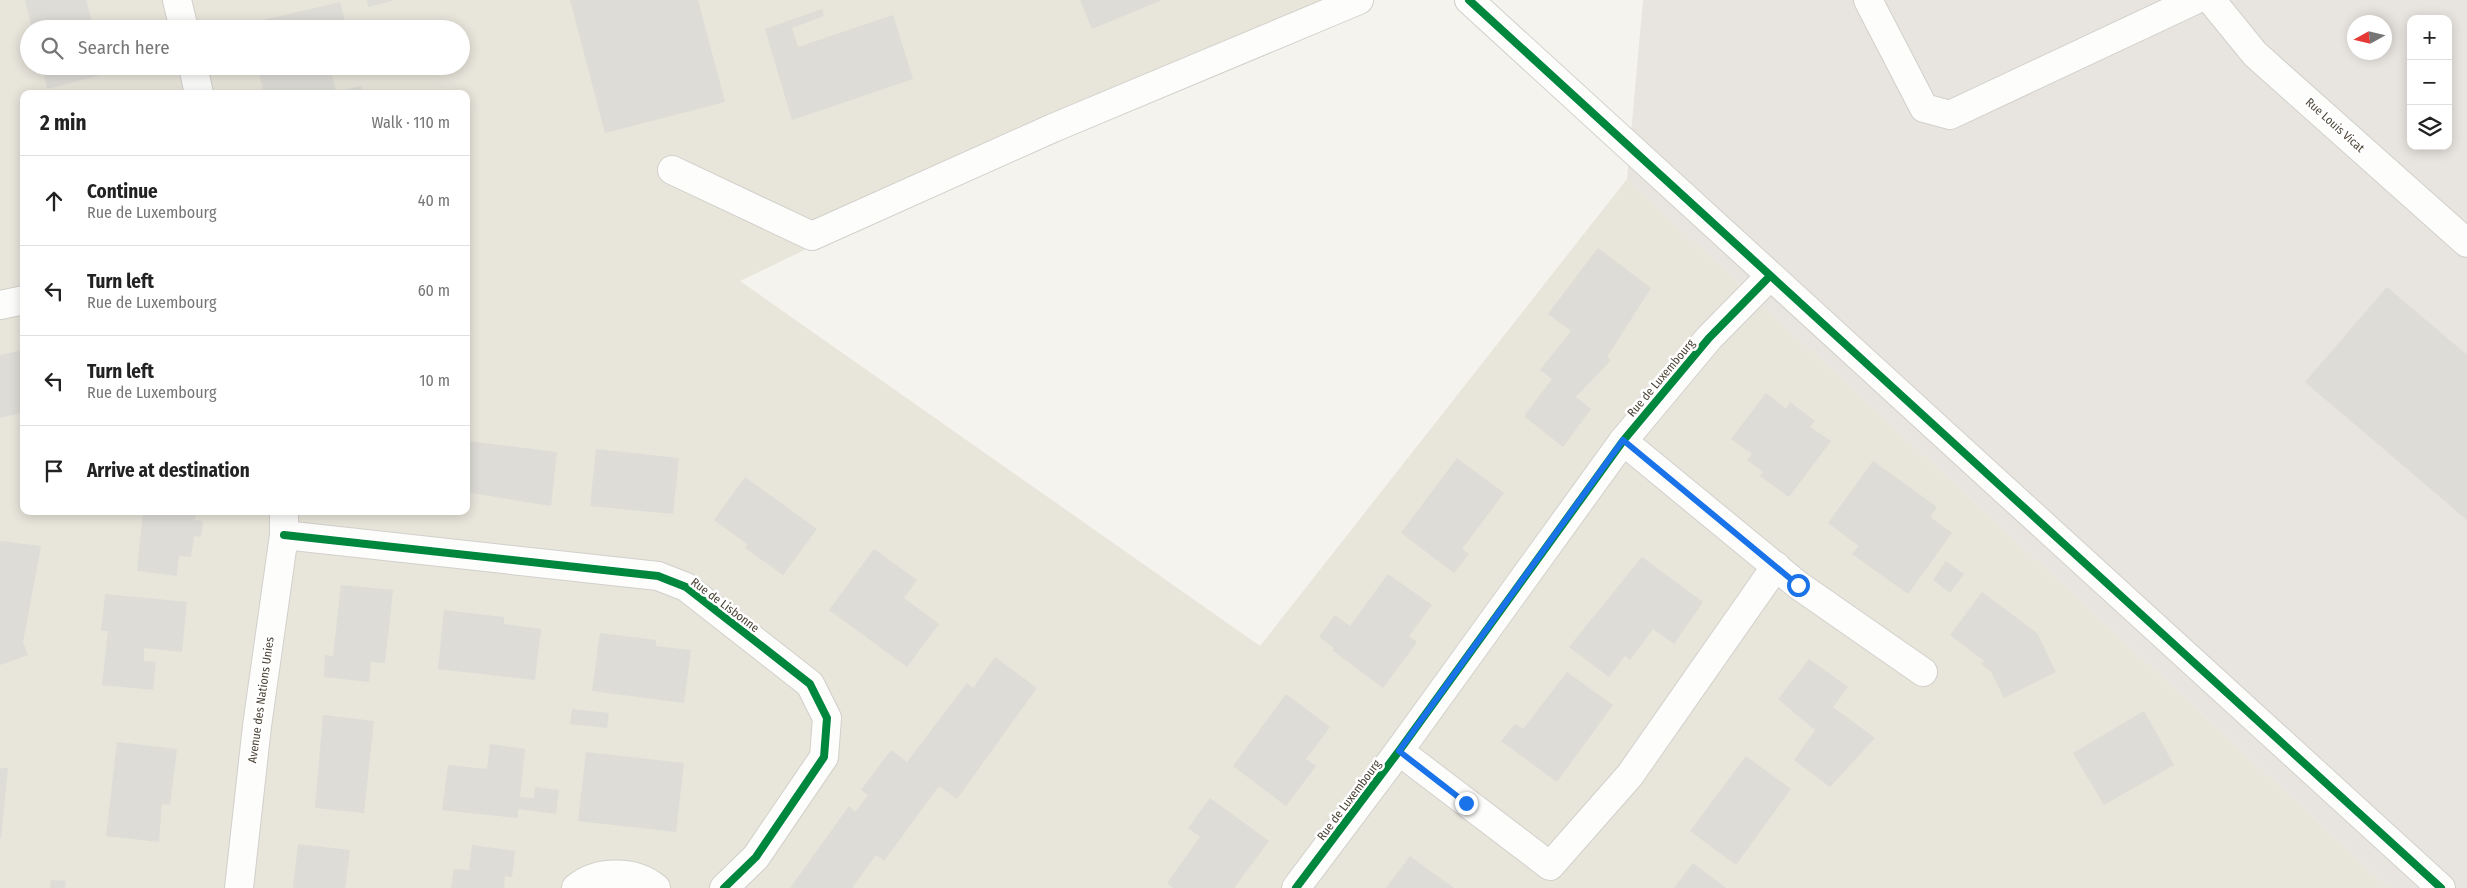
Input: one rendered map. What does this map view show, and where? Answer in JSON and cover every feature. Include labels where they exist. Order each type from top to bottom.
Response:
[{"type":"street","points":[[177,0],[182,20]]},
{"type":"street","points":[[672,170],[812,236],[1053,128],[1359,0]]},
{"type":"street","points":[[1469,0],[1769,277],[2059,538],[2441,888]]},
{"type":"street","points":[[1868,0],[1924,108],[1950,114],[2195,0]]},
{"type":"street","name":"Rue Louis Vicat","points":[[2211,0],[2255,54],[2467,243]]},
{"type":"street","points":[[195,75],[198,90]]},
{"type":"street","name":"Rue de Luxembourg","points":[[1296,888],[1399,751],[1623,440],[1709,338],[1769,277]]},
{"type":"street","points":[[0,305],[20,301]]},
{"type":"street","points":[[1623,440],[1798,585],[1924,672]]},
{"type":"street","name":"Avenue des Nations Unies","points":[[239,888],[257,726],[284,523]]},
{"type":"street","name":"Rue de Lisbonne","points":[[284,523],[658,576],[686,588],[810,684],[827,718],[824,757],[756,857],[724,888]]},
{"type":"street","points":[[1399,751],[1550,866],[1630,775],[1776,566]]},
{"type":"street","points":[[576,888],[582,883],[605,875],[628,875],[650,883],[656,888]]},
{"type":"shaded area","points":[[0,0],[1323,0],[740,281],[1260,646],[1627,179],[2389,888],[0,888]]},
{"type":"shaded area","points":[[1643,0],[2467,0],[2467,888],[2389,888],[1627,179]]},
{"type":"building","points":[[25,0],[86,0],[92,20],[30,20]]},
{"type":"building","points":[[367,0],[392,0],[392,1],[368,7]]},
{"type":"building","points":[[570,0],[698,0],[725,102],[605,133]]},
{"type":"building","points":[[1080,0],[1162,0],[1092,29]]},
{"type":"building","points":[[340,2],[345,20],[264,20]]},
{"type":"building","points":[[822,9],[824,16],[792,28],[798,47],[893,15],[913,79],[792,120],[765,29]]},
{"type":"building","points":[[44,75],[101,75],[47,89]]},
{"type":"building","points":[[259,75],[332,75],[336,90],[263,90]]},
{"type":"building","points":[[361,86],[362,90],[344,90]]},
{"type":"building","points":[[1598,248],[1651,288],[1607,357],[1611,360],[1576,397],[1591,409],[1563,447],[1524,416],[1552,379],[1540,370],[1571,331],[1548,314]]},
{"type":"building","points":[[2387,287],[2467,355],[2467,520],[2305,382]]},
{"type":"building","points":[[20,351],[20,413],[0,418],[0,355]]},
{"type":"building","points":[[1766,393],[1786,409],[1790,402],[1815,421],[1810,427],[1831,441],[1789,497],[1760,476],[1763,472],[1747,460],[1752,454],[1731,439]]},
{"type":"building","points":[[470,441],[557,452],[551,506],[470,493]]},
{"type":"building","points":[[596,449],[679,458],[673,514],[590,506]]},
{"type":"building","points":[[1457,458],[1504,493],[1462,549],[1469,554],[1454,573],[1401,533]]},
{"type":"building","points":[[1873,461],[1937,507],[1930,517],[1952,533],[1908,594],[1852,554],[1859,546],[1828,523]]},
{"type":"building","points":[[745,477],[817,529],[783,575],[745,548],[747,544],[714,520]]},
{"type":"building","points":[[143,515],[196,515],[195,520],[203,521],[201,537],[194,536],[191,557],[179,556],[177,576],[137,571]]},
{"type":"building","points":[[0,541],[41,546],[23,642],[28,655],[0,665]]},
{"type":"building","points":[[874,549],[917,580],[904,598],[939,624],[907,667],[829,610]]},
{"type":"building","points":[[1642,557],[1703,602],[1674,644],[1653,629],[1630,660],[1625,656],[1609,677],[1569,647]]},
{"type":"building","points":[[1946,561],[1964,574],[1950,593],[1933,580]]},
{"type":"building","points":[[1388,574],[1432,605],[1409,636],[1417,642],[1383,688],[1332,650],[1334,648],[1319,637],[1335,615],[1350,626]]},
{"type":"building","points":[[341,585],[393,590],[385,663],[371,662],[369,682],[324,677],[325,655],[333,656]]},
{"type":"building","points":[[1982,592],[2037,633],[2056,672],[2004,698],[1991,672],[1981,664],[1984,661],[1950,635]]},
{"type":"building","points":[[105,594],[187,602],[182,652],[144,648],[144,661],[156,662],[153,690],[102,685],[108,631],[101,631]]},
{"type":"building","points":[[444,610],[504,617],[504,624],[541,629],[535,680],[438,669]]},
{"type":"building","points":[[600,633],[656,640],[656,646],[691,650],[684,703],[592,691]]},
{"type":"building","points":[[995,657],[1037,688],[957,799],[939,786],[884,861],[876,855],[852,888],[790,888],[849,806],[855,812],[868,795],[861,790],[891,750],[907,762],[967,683],[973,688]]},
{"type":"building","points":[[1809,659],[1848,687],[1833,707],[1875,738],[1830,787],[1794,760],[1815,730],[1778,699]]},
{"type":"building","points":[[1567,672],[1613,705],[1557,782],[1501,741],[1515,724],[1523,729]]},
{"type":"building","points":[[1286,694],[1330,727],[1306,759],[1316,766],[1286,806],[1233,766]]},
{"type":"building","points":[[572,709],[609,713],[607,728],[570,724]]},
{"type":"building","points":[[2144,711],[2174,765],[2104,805],[2073,753]]},
{"type":"building","points":[[323,715],[374,721],[364,813],[315,808]]},
{"type":"building","points":[[117,742],[177,749],[170,805],[162,804],[159,842],[106,836]]},
{"type":"building","points":[[490,744],[525,749],[520,797],[534,798],[535,787],[559,790],[556,814],[518,809],[518,818],[442,810],[448,765],[487,769]]},
{"type":"building","points":[[586,752],[684,763],[676,832],[578,821]]},
{"type":"building","points":[[1746,756],[1791,789],[1736,865],[1690,831]]},
{"type":"building","points":[[0,768],[8,768],[1,838],[0,838]]},
{"type":"building","points":[[1210,798],[1269,841],[1234,888],[1173,888],[1167,883],[1200,837],[1188,828]]},
{"type":"building","points":[[298,844],[350,850],[345,888],[293,888]]},
{"type":"building","points":[[472,845],[515,851],[512,877],[505,876],[504,888],[451,888],[454,869],[469,870]]},
{"type":"building","points":[[1410,856],[1430,871],[1454,888],[1386,888]]},
{"type":"building","points":[[1693,863],[1726,888],[1674,888]]},
{"type":"building","points":[[51,880],[66,881],[65,888],[50,888]]},
{"type":"cycle path","points":[[1469,0],[2441,888]]},
{"type":"cycle path","points":[[1296,888],[1399,751],[1623,441],[1709,338],[1769,277]]},
{"type":"cycle path","points":[[284,535],[658,576],[686,587],[810,684],[827,718],[824,757],[756,857],[724,888]]},
{"type":"route","points":[[1466,803],[1399,751],[1623,440],[1798,585]]}]
